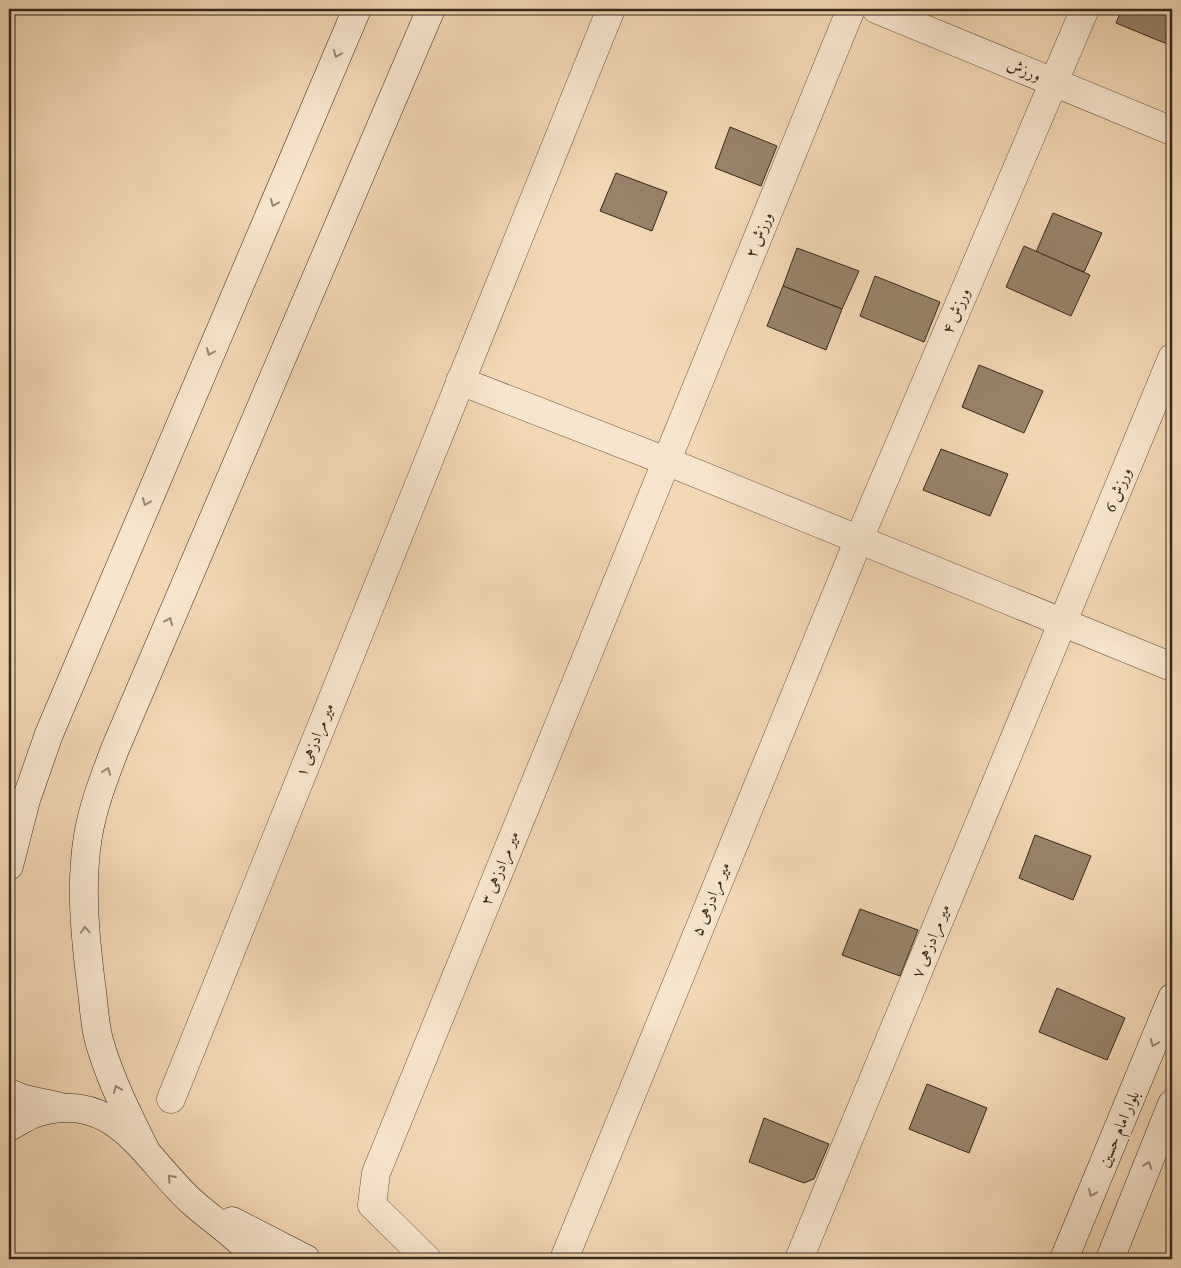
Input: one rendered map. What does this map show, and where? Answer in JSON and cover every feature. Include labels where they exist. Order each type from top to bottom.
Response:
[{"type":"street","points":[[9,866],[26,800],[49,734],[357,9]]},
{"type":"street","points":[[145,1149],[118,1093],[100,1042],[87,954],[83,908],[85,869],[88,836],[97,797],[122,731],[431,9]]},
{"type":"street","name":"میر مرادزهی ۱","points":[[171,1099],[611,9]]},
{"type":"street","name":"ورزش ۲","points":[[666,461],[851,9]]},
{"type":"street","name":"ورزش","points":[[876,9],[1172,131]]},
{"type":"street","name":"ورزش ۴","points":[[859,539],[1085,9]]},
{"type":"street","name":"ورزش 6","points":[[1063,622],[1172,358]]},
{"type":"street","points":[[460,381],[666,461],[1172,667]]},
{"type":"street","name":"میر مرادزهی ۳","points":[[427,1259],[372,1205],[376,1173],[666,461]]},
{"type":"street","name":"میر مرادزهی ۵","points":[[564,1259],[859,539]]},
{"type":"street","name":"میر مرادزهی ۷","points":[[799,1259],[1063,622]]},
{"type":"street","name":"بلوار امام حسین","points":[[1064,1259],[1172,998]]},
{"type":"street","points":[[9,1093],[24,1099],[97,1113],[124,1127],[190,1200],[244,1243],[257,1259]]},
{"type":"street","points":[[1110,1259],[1172,1104]]},
{"type":"street","points":[[9,1127],[36,1113],[69,1108]]},
{"type":"street","points":[[190,1200],[306,1259]]},
{"type":"building","points":[[1122,9],[1172,9],[1172,46],[1116,23]]},
{"type":"building","points":[[730,127],[777,146],[761,186],[715,168]]},
{"type":"building","points":[[616,173],[667,192],[652,231],[600,211]]},
{"type":"building","points":[[1053,213],[1102,233],[1084,272],[1036,252]]},
{"type":"building","points":[[1024,246],[1090,275],[1071,316],[1006,287]]},
{"type":"building","points":[[797,248],[859,271],[842,309],[783,286]]},
{"type":"building","points":[[875,276],[940,302],[924,342],[860,316]]},
{"type":"building","points":[[783,286],[842,309],[826,350],[767,326]]},
{"type":"building","points":[[979,365],[1043,391],[1024,433],[962,407]]},
{"type":"building","points":[[941,449],[1008,474],[990,516],[923,490]]},
{"type":"building","points":[[1035,835],[1091,856],[1073,900],[1019,878]]},
{"type":"building","points":[[860,909],[918,930],[900,976],[842,955]]},
{"type":"building","points":[[1057,988],[1125,1018],[1107,1060],[1039,1032]]},
{"type":"building","points":[[927,1084],[987,1108],[969,1153],[909,1129]]},
{"type":"building","points":[[764,1118],[829,1144],[814,1179],[804,1183],[749,1162]]}]
